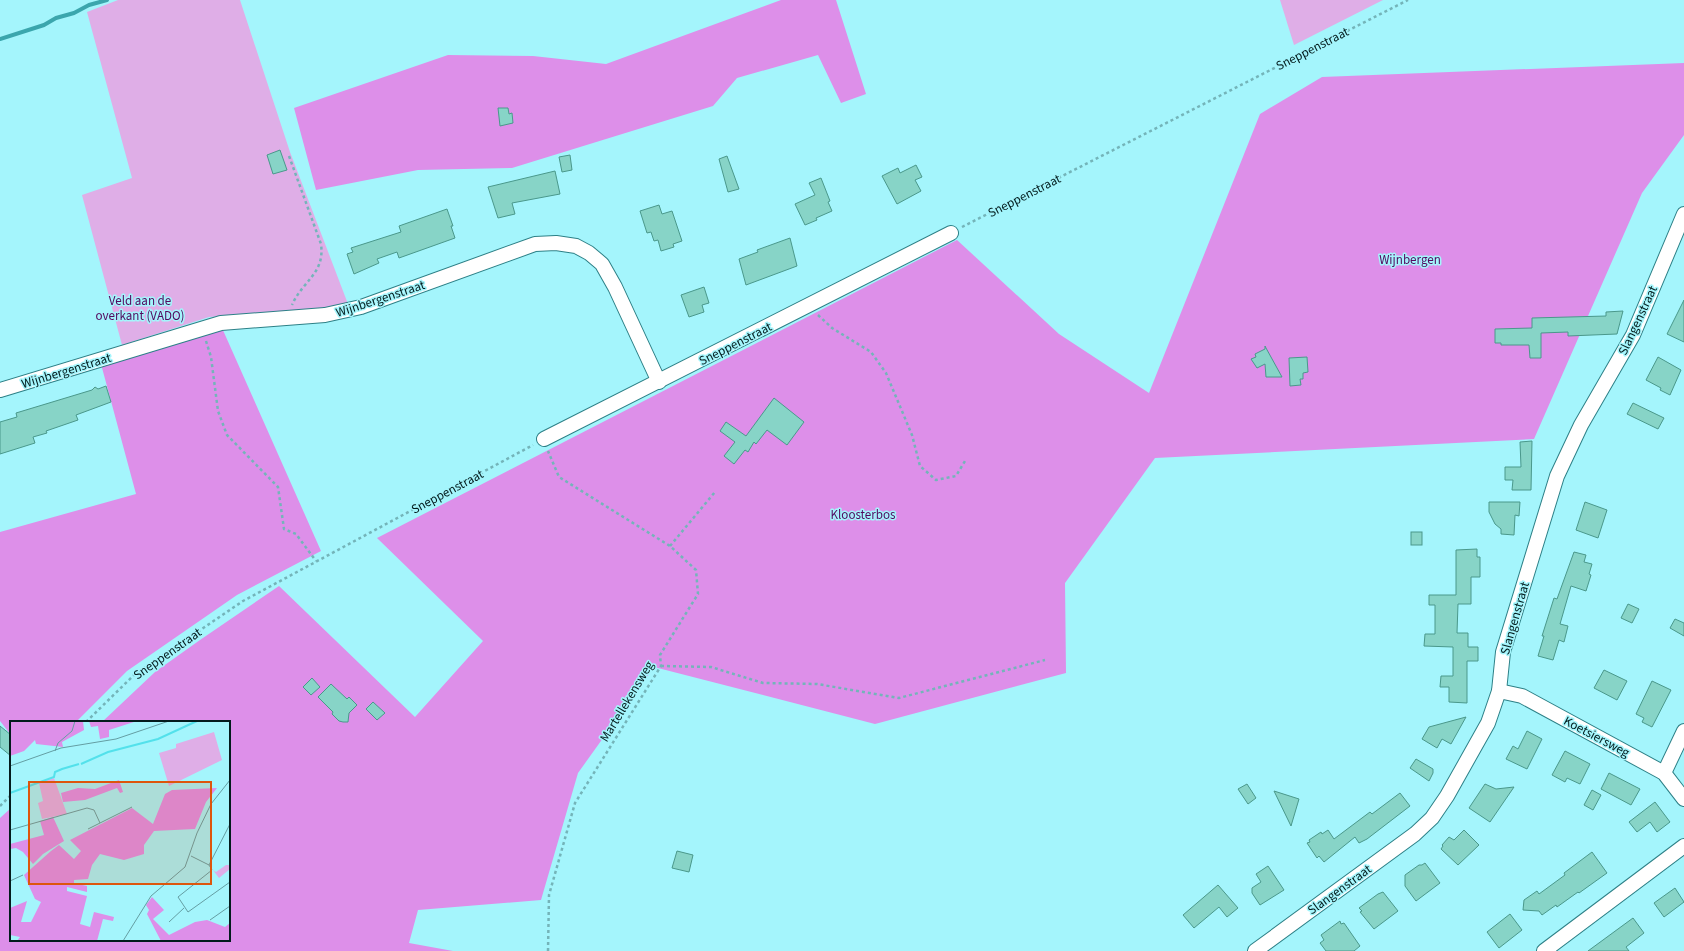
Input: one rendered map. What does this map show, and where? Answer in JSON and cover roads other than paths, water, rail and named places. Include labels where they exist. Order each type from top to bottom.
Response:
[{"type":"street","name":"Slangenstraat","points":[[1255,951],[1415,834],[1432,818],[1447,796],[1488,723],[1499,691],[1503,652],[1557,476],[1581,425],[1633,335],[1684,214]]},
{"type":"street","name":"Sneppenstraat","points":[[544,439],[951,233]]},
{"type":"street","name":"Wijnbergenstraat","points":[[0,390],[221,323],[325,315],[362,307],[535,244],[556,243],[576,246],[589,253],[602,264],[616,287],[659,382]]},
{"type":"street","name":"Koetsiersweg","points":[[1499,691],[1522,696],[1664,773],[1684,799]]},
{"type":"street","points":[[1664,773],[1684,731]]},
{"type":"street","points":[[1544,951],[1684,846]]},
{"type":"waterway","points":[[0,39],[44,25],[56,18],[74,13],[89,5],[107,0]]},
{"type":"park label","name":"Wijnbergen","points":[[1410,259]]},
{"type":"park label","name":"Veld aan de overkant (VADO)","points":[[140,308]]},
{"type":"park label","name":"Kloosterbos","points":[[863,514]]}]
